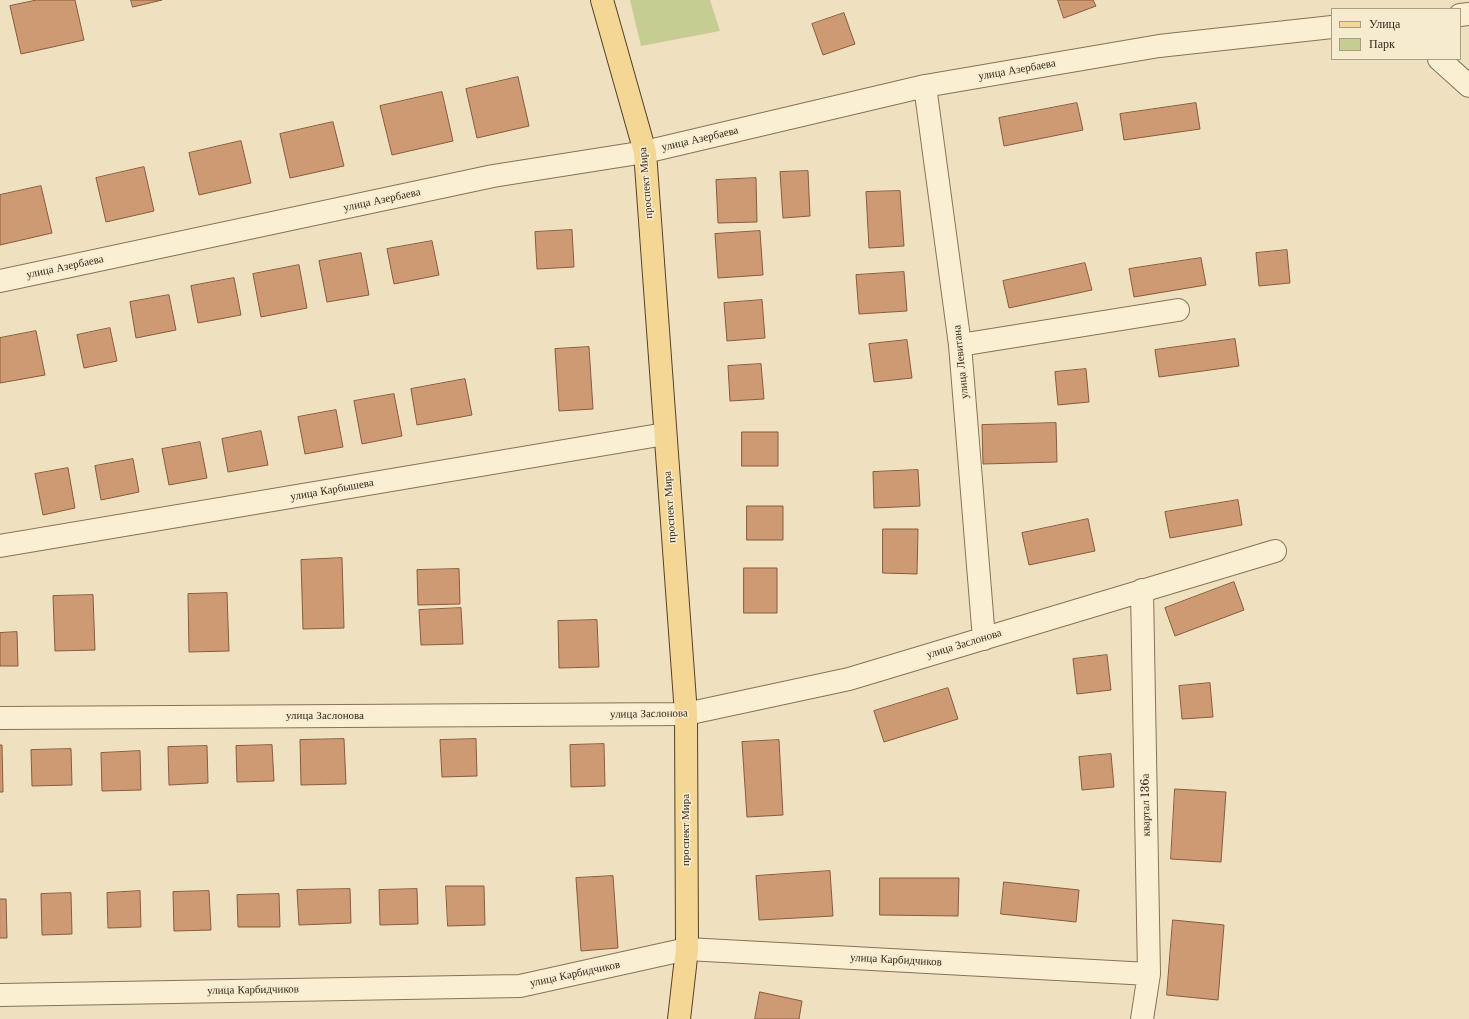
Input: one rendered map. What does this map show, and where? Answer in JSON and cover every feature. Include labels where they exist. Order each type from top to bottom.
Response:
[{"type":"main road","name":"проспект Мира","points":[[602,0],[645,152],[664,434],[686,714],[687,949],[679,1019]]},
{"type":"street","name":"улица Азербаева","points":[[0,281],[493,176],[645,152],[925,86],[1159,46],[1331,27]]},
{"type":"street","points":[[1440,60],[1469,86]]},
{"type":"street","name":"улица Левитана","points":[[925,86],[960,346],[984,639]]},
{"type":"street","points":[[960,346],[1178,310]]},
{"type":"street","name":"улица Карбышева","points":[[0,546],[664,434]]},
{"type":"street","name":"улица Заслонова","points":[[0,718],[686,714],[849,679],[1275,551]]},
{"type":"street","name":"квартал 136а","points":[[1142,590],[1149,974],[1142,1019]]},
{"type":"street","name":"улица Карбидчиков","points":[[0,995],[520,986],[687,949],[1149,974]]},
{"type":"green space","points":[[630,0],[710,0],[720,31],[641,46]]},
{"type":"building","points":[[37,0],[75,0],[84,40],[21,54],[10,6]]},
{"type":"building","points":[[131,0],[162,0],[133,7]]},
{"type":"building","points":[[1058,0],[1093,0],[1096,6],[1064,18]]},
{"type":"building","points":[[844,13],[855,44],[823,55],[812,24]]},
{"type":"building","points":[[518,77],[529,126],[477,138],[466,89]]},
{"type":"building","points":[[442,92],[453,141],[392,155],[380,106]]},
{"type":"building","points":[[1077,103],[1083,130],[1004,146],[999,118]]},
{"type":"building","points":[[1196,103],[1200,129],[1124,140],[1120,114]]},
{"type":"building","points":[[333,122],[344,166],[290,178],[280,134]]},
{"type":"building","points":[[241,141],[251,183],[199,195],[189,153]]},
{"type":"building","points":[[144,167],[154,211],[106,222],[96,178]]},
{"type":"building","points":[[808,171],[810,216],[783,218],[780,172]]},
{"type":"building","points":[[756,178],[757,222],[718,223],[716,180]]},
{"type":"building","points":[[41,186],[52,233],[0,245],[0,195]]},
{"type":"building","points":[[900,191],[904,246],[869,248],[866,192]]},
{"type":"building","points":[[572,230],[574,267],[537,269],[535,232]]},
{"type":"building","points":[[760,231],[763,275],[718,278],[715,234]]},
{"type":"building","points":[[432,241],[439,275],[394,284],[387,249]]},
{"type":"building","points":[[1287,250],[1290,283],[1259,286],[1256,253]]},
{"type":"building","points":[[361,253],[369,295],[327,302],[319,261]]},
{"type":"building","points":[[1201,258],[1206,285],[1134,297],[1129,269]]},
{"type":"building","points":[[1085,263],[1092,290],[1009,308],[1003,281]]},
{"type":"building","points":[[299,265],[307,308],[261,317],[253,274]]},
{"type":"building","points":[[904,272],[907,311],[859,314],[856,275]]},
{"type":"building","points":[[234,278],[241,315],[198,323],[191,286]]},
{"type":"building","points":[[169,295],[176,330],[136,338],[130,302]]},
{"type":"building","points":[[762,300],[765,338],[727,341],[724,303]]},
{"type":"building","points":[[110,328],[117,361],[84,368],[77,335]]},
{"type":"building","points":[[36,331],[45,375],[0,383],[0,338]]},
{"type":"building","points":[[1235,339],[1239,366],[1159,377],[1155,350]]},
{"type":"building","points":[[907,340],[912,378],[874,382],[869,344]]},
{"type":"building","points":[[589,347],[593,409],[559,411],[555,349]]},
{"type":"building","points":[[761,364],[764,399],[730,401],[728,366]]},
{"type":"building","points":[[1086,369],[1089,402],[1058,405],[1055,372]]},
{"type":"building","points":[[465,379],[472,415],[417,425],[411,389]]},
{"type":"building","points":[[394,394],[402,436],[362,444],[354,401]]},
{"type":"building","points":[[336,410],[343,447],[305,454],[298,417]]},
{"type":"building","points":[[1056,423],[1057,462],[983,464],[982,425]]},
{"type":"building","points":[[261,431],[268,465],[228,472],[222,439]]},
{"type":"building","points":[[742,432],[778,432],[778,466],[742,466]]},
{"type":"building","points":[[200,442],[207,478],[169,485],[162,449]]},
{"type":"building","points":[[133,459],[139,492],[101,500],[95,466]]},
{"type":"building","points":[[68,468],[75,508],[43,515],[35,474]]},
{"type":"building","points":[[918,470],[920,506],[874,508],[873,472]]},
{"type":"building","points":[[1238,500],[1242,525],[1170,538],[1165,512]]},
{"type":"building","points":[[747,506],[783,506],[783,540],[747,540]]},
{"type":"building","points":[[1088,519],[1095,551],[1029,565],[1022,533]]},
{"type":"building","points":[[883,529],[918,529],[917,574],[883,573]]},
{"type":"building","points":[[342,558],[344,628],[303,629],[301,560]]},
{"type":"building","points":[[744,568],[777,568],[777,613],[744,613]]},
{"type":"building","points":[[459,569],[460,604],[418,605],[417,570]]},
{"type":"building","points":[[1234,582],[1244,610],[1175,636],[1165,608]]},
{"type":"building","points":[[227,593],[229,651],[189,652],[188,594]]},
{"type":"building","points":[[93,595],[95,650],[55,651],[53,596]]},
{"type":"building","points":[[461,608],[463,644],[421,645],[419,610]]},
{"type":"building","points":[[597,620],[599,667],[559,668],[558,621]]},
{"type":"building","points":[[17,632],[18,666],[0,666],[0,633]]},
{"type":"building","points":[[1107,655],[1111,690],[1077,694],[1073,659]]},
{"type":"building","points":[[1210,683],[1213,717],[1182,719],[1179,686]]},
{"type":"building","points":[[948,688],[958,719],[884,742],[874,711]]},
{"type":"building","points":[[344,739],[346,784],[301,785],[300,740]]},
{"type":"building","points":[[476,739],[477,776],[442,777],[440,740]]},
{"type":"building","points":[[779,740],[783,815],[747,817],[742,742]]},
{"type":"building","points":[[604,744],[605,786],[571,787],[570,745]]},
{"type":"building","points":[[0,745],[2,745],[3,792],[0,792]]},
{"type":"building","points":[[272,745],[274,781],[237,782],[236,746]]},
{"type":"building","points":[[207,746],[208,783],[169,785],[168,747]]},
{"type":"building","points":[[71,749],[72,785],[32,786],[31,750]]},
{"type":"building","points":[[140,751],[141,790],[102,791],[101,753]]},
{"type":"building","points":[[1111,754],[1114,787],[1082,790],[1079,757]]},
{"type":"building","points":[[1175,789],[1226,792],[1221,862],[1171,859]]},
{"type":"building","points":[[830,871],[833,916],[759,920],[756,876]]},
{"type":"building","points":[[613,876],[618,948],[581,951],[576,878]]},
{"type":"building","points":[[880,878],[959,878],[958,916],[880,915]]},
{"type":"building","points":[[1004,882],[1079,890],[1076,922],[1001,914]]},
{"type":"building","points":[[446,886],[484,886],[485,925],[448,926]]},
{"type":"building","points":[[350,889],[351,923],[299,925],[297,890]]},
{"type":"building","points":[[417,889],[418,924],[380,925],[379,890]]},
{"type":"building","points":[[140,891],[141,927],[108,928],[107,893]]},
{"type":"building","points":[[209,891],[211,930],[174,931],[173,892]]},
{"type":"building","points":[[71,893],[72,934],[42,935],[41,894]]},
{"type":"building","points":[[279,894],[280,927],[238,927],[237,895]]},
{"type":"building","points":[[0,899],[6,899],[7,938],[0,938]]},
{"type":"building","points":[[1173,920],[1224,925],[1218,1000],[1167,995]]},
{"type":"building","points":[[760,992],[802,1001],[799,1019],[755,1019]]}]
